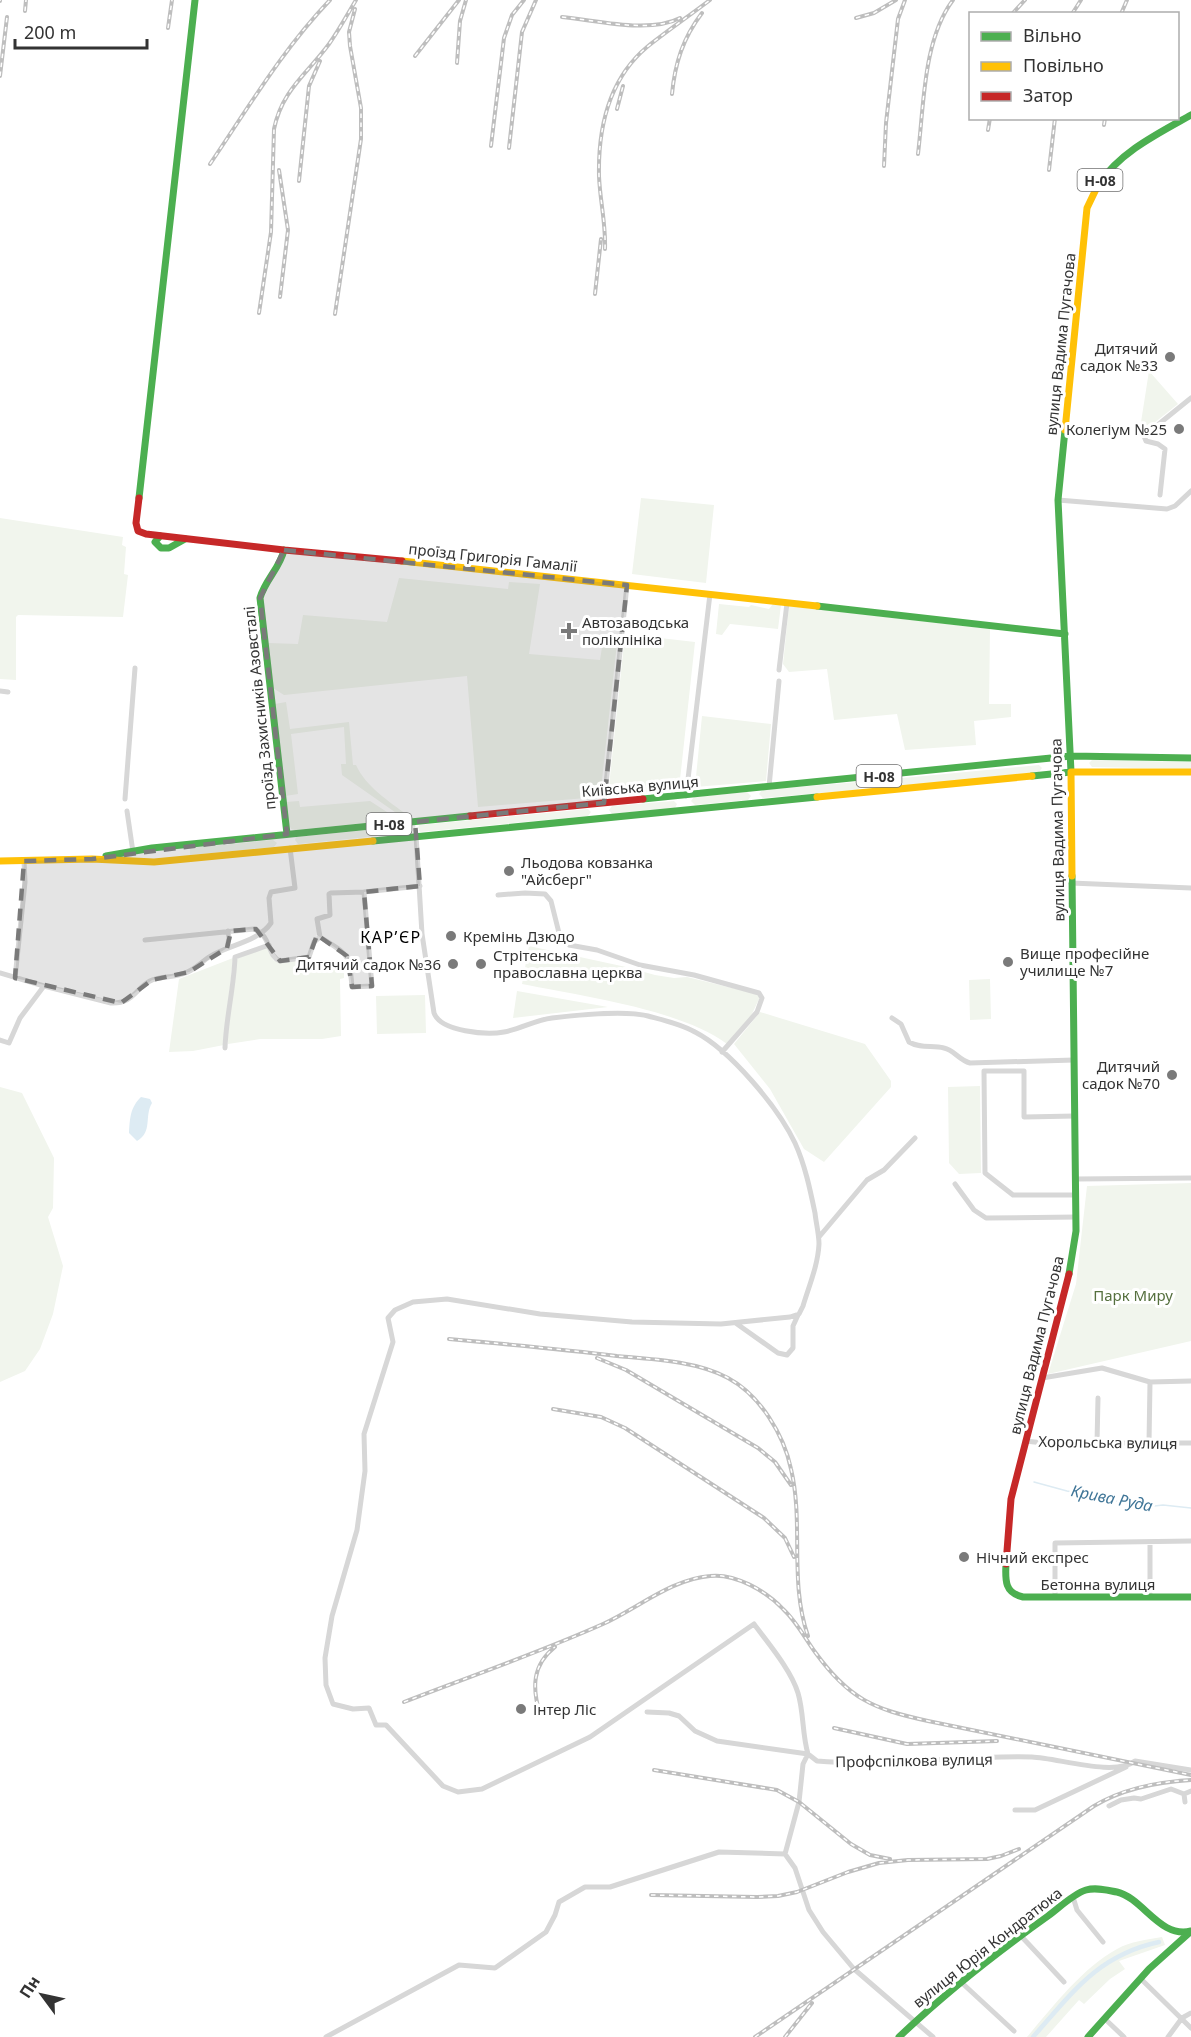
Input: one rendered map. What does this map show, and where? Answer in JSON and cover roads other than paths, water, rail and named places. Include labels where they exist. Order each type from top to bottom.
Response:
[{"type":"street","name":"проїзд Григорія Гамалії","points":[[195,0],[136,523],[138,531],[185,539],[440,564],[1065,634]]},
{"type":"street","name":"вулиця Вадима Пугачова","points":[[1007,1589],[1005,1578],[1011,1499],[1070,1270],[1076,1217],[1071,756],[1058,500],[1085,232],[1089,200],[1107,171],[1119,160],[1191,115]]},
{"type":"street","points":[[1160,495],[1165,449],[1158,444],[1146,441],[1144,436],[1191,398]]},
{"type":"street","points":[[1058,500],[1167,509],[1175,506],[1191,491]]},
{"type":"street","points":[[151,535],[159,548],[166,549],[185,539]]},
{"type":"street","points":[[156,545],[155,540],[160,536]]},
{"type":"street","name":"проїзд Захисників Азовсталі","points":[[284,550],[280,564],[264,585],[260,598],[289,848]]},
{"type":"street","points":[[605,817],[604,803],[627,585]]},
{"type":"street","points":[[688,810],[686,796],[710,594]]},
{"type":"street","points":[[779,670],[787,603]]},
{"type":"street","points":[[125,799],[135,668]]},
{"type":"street","points":[[768,787],[779,681]]},
{"type":"street","points":[[0,691],[8,692]]},
{"type":"street","name":"Київська вулиця","points":[[92,859],[287,834],[1071,756],[1191,758]]},
{"type":"street","name":"Київська вулиця","points":[[0,861],[92,859],[154,862],[1071,772],[1191,772]]},
{"type":"street","points":[[864,778],[865,792]]},
{"type":"street","points":[[756,788],[757,802]]},
{"type":"street","points":[[127,811],[133,852]]},
{"type":"street","points":[[415,822],[422,934],[434,1013],[442,1023],[466,1031],[494,1033],[553,1018],[636,1013],[695,1032],[722,1052],[761,1093],[791,1136],[809,1184],[819,1237],[816,1262],[803,1306],[794,1326],[793,1348],[786,1355],[778,1353],[737,1324]]},
{"type":"street","points":[[0,974],[111,1003],[121,1003],[152,980],[189,972],[210,956],[260,932],[271,923],[269,898],[271,892],[295,888],[289,848]]},
{"type":"street","points":[[15,978],[25,882],[24,861]]},
{"type":"street","points":[[1071,883],[1191,888]]},
{"type":"street","points":[[364,892],[372,986],[352,987],[350,962],[347,956],[320,937],[317,919],[330,915],[329,894],[420,886]]},
{"type":"street","points":[[498,895],[545,894],[551,901],[560,937],[569,945],[597,950],[640,965],[694,975],[759,993],[762,998],[757,1012],[722,1052]]},
{"type":"street","points":[[145,940],[254,929],[260,932],[276,960],[307,958],[311,954],[314,942],[320,937]]},
{"type":"street","points":[[227,948],[230,938],[228,931]]},
{"type":"street","points":[[225,1048],[225,1030],[234,981],[235,957],[269,945]]},
{"type":"street","points":[[0,1040],[9,1043],[20,1018],[44,986]]},
{"type":"street","points":[[892,1018],[901,1024],[909,1042],[923,1047],[945,1048],[962,1061],[970,1063],[1074,1060]]},
{"type":"street","points":[[1075,1116],[1024,1117],[1024,1071],[984,1071],[984,1168],[987,1175],[1012,1195],[1076,1195]]},
{"type":"street","points":[[819,1237],[867,1180],[884,1170],[915,1138]]},
{"type":"street","points":[[1076,1179],[1191,1178]]},
{"type":"street","points":[[955,1184],[974,1210],[986,1218],[1076,1217]]},
{"type":"street","points":[[785,1854],[799,1802],[803,1764],[808,1754],[798,1693],[789,1674],[754,1624],[590,1737],[482,1789],[458,1791],[443,1786],[386,1725],[376,1725],[369,1708],[353,1709],[333,1704],[326,1685],[325,1658],[332,1616],[357,1530],[365,1471],[364,1434],[393,1342],[388,1318],[395,1311],[413,1302],[447,1299],[540,1314],[632,1322],[737,1324],[799,1314]]},
{"type":"street","points":[[1042,1378],[1101,1368],[1150,1382],[1191,1381]]},
{"type":"street","points":[[1149,1443],[1150,1382]]},
{"type":"street","points":[[1097,1443],[1098,1398]]},
{"type":"street","name":"Хорольська вулиця","points":[[1025,1441],[1191,1443]]},
{"type":"street","points":[[1055,1598],[1055,1543],[1191,1541]]},
{"type":"street","points":[[1150,1542],[1150,1598]]},
{"type":"street","name":"Бетонна вулиця","points":[[1007,1589],[1015,1596],[1023,1598],[1191,1597]]},
{"type":"street","name":"Профспілкова вулиця","points":[[646,1712],[679,1716],[695,1731],[717,1741],[808,1754],[817,1761],[832,1763],[1033,1757],[1107,1767],[1131,1765],[1136,1761],[1191,1770]]},
{"type":"street","points":[[1015,1810],[1035,1810],[1131,1765]]},
{"type":"street","points":[[1109,1806],[1121,1800],[1134,1798],[1141,1800],[1171,1789],[1184,1794],[1191,1791]]},
{"type":"street","points":[[1184,1794],[1185,1802]]},
{"type":"street","points":[[326,2037],[459,1965],[495,1968],[546,1932],[559,1902],[585,1887],[610,1887],[719,1852],[785,1854]]},
{"type":"street","points":[[785,1854],[795,1868],[809,1910],[823,1932],[855,1969],[933,2037]]},
{"type":"street","name":"вулиця Юрія Кондратюка","points":[[898,2037],[914,2021],[1021,1936],[1083,1891],[1096,1888],[1115,1890],[1172,1931]]},
{"type":"street","points":[[1073,1897],[1077,1910],[1103,1942]]},
{"type":"street","points":[[1175,1944],[1172,1931],[1191,1932]]},
{"type":"street","points":[[1088,2037],[1175,1944],[1191,1932]]},
{"type":"street","points":[[1021,1936],[1064,1982]]},
{"type":"street","points":[[1141,1979],[1191,2028]]},
{"type":"street","points":[[962,1983],[1014,2031]]},
{"type":"street","points":[[1168,2037],[1182,2018],[1191,2013]]},
{"type":"street","points":[[1105,2019],[1124,2037]]},
{"type":"waterway","name":"Крива Руда","points":[[1034,1482],[1146,1507],[1163,1505],[1191,1508]]},
{"type":"waterway","points":[[1033,2037],[1074,1991],[1103,1966],[1119,1956],[1159,1942]]},
{"type":"railway","points":[[25,11],[26,0]]},
{"type":"railway","points":[[168,28],[172,0]]},
{"type":"railway","points":[[210,164],[281,59],[330,0]]},
{"type":"railway","points":[[259,313],[271,232],[274,129],[278,115],[289,93],[329,44],[356,0]]},
{"type":"railway","points":[[415,56],[459,0]]},
{"type":"railway","points":[[457,63],[460,21],[466,0]]},
{"type":"railway","points":[[491,146],[504,38],[512,15],[524,0]]},
{"type":"railway","points":[[509,148],[522,32],[536,0]]},
{"type":"railway","points":[[605,249],[599,158],[604,123],[615,89],[623,74],[647,47],[710,0]]},
{"type":"railway","points":[[856,18],[874,13],[896,0]]},
{"type":"railway","points":[[884,166],[886,123],[898,19],[905,0]]},
{"type":"railway","points":[[918,154],[930,53],[943,16],[953,0]]},
{"type":"railway","points":[[1014,12],[1025,0]]},
{"type":"railway","points":[[1073,12],[1081,0]]},
{"type":"railway","points":[[1122,12],[1127,0]]},
{"type":"railway","points":[[335,314],[361,139],[361,108],[349,32],[355,9]]},
{"type":"railway","points":[[672,94],[681,51],[702,13]]},
{"type":"railway","points":[[0,76],[7,17]]},
{"type":"railway","points":[[562,17],[638,26],[667,23],[680,18]]},
{"type":"railway","points":[[299,181],[309,86],[320,61]]},
{"type":"railway","points":[[617,109],[623,86]]},
{"type":"railway","points":[[988,130],[990,120]]},
{"type":"railway","points":[[1049,170],[1055,120]]},
{"type":"railway","points":[[1104,125],[1105,120]]},
{"type":"railway","points":[[279,170],[288,230],[280,297]]},
{"type":"railway","points":[[595,294],[601,239]]},
{"type":"railway","points":[[449,1339],[688,1364],[716,1372],[740,1385],[769,1417],[788,1456],[795,1489],[799,1595],[808,1636]]},
{"type":"railway","points":[[597,1358],[626,1370],[758,1448],[775,1462],[791,1485]]},
{"type":"railway","points":[[553,1409],[601,1417],[625,1428],[764,1518],[785,1538],[794,1557]]},
{"type":"railway","points":[[404,1702],[579,1635],[669,1588],[696,1578],[720,1576],[740,1580],[776,1602],[792,1619],[839,1681],[864,1700],[877,1706],[928,1721],[1191,1775]]},
{"type":"railway","points":[[540,1714],[535,1686],[538,1669],[547,1654],[555,1647]]},
{"type":"railway","points":[[834,1728],[907,1744],[997,1741]]},
{"type":"railway","points":[[654,1770],[777,1790],[799,1802],[851,1844],[870,1855],[890,1859]]},
{"type":"railway","points":[[755,2037],[1094,1806],[1141,1787],[1191,1780]]},
{"type":"railway","points":[[651,1895],[778,1896],[797,1892],[848,1872],[879,1863],[908,1860],[987,1859],[1019,1849]]},
{"type":"railway","points":[[785,2037],[812,2003]]},
{"type":"place","name":"Дитячий садок №33","points":[[1170,357]]},
{"type":"place","name":"Колегіум №25","points":[[1179,429]]},
{"type":"place","name":"Автозаводська поліклініка","points":[[569,631]]},
{"type":"place","name":"Льодова ковзанка \"Айсберг\"","points":[[509,871]]},
{"type":"place","name":"Кремінь Дзюдо","points":[[451,936]]},
{"type":"place","name":"Вище професійне училище №7","points":[[1008,962]]},
{"type":"place","name":"Дитячий садок №36","points":[[453,964]]},
{"type":"place","name":"Стрітенська православна церква","points":[[481,964]]},
{"type":"place","name":"Дитячий садок №70","points":[[1172,1075]]},
{"type":"place","name":"Нічний експрес","points":[[964,1557]]},
{"type":"place","name":"Інтер Ліс","points":[[521,1709]]},
{"type":"district","name":"КАР’ЄР","points":[[391,937]]},
{"type":"park label","name":"Парк Миру","points":[[1133,1295]]}]
